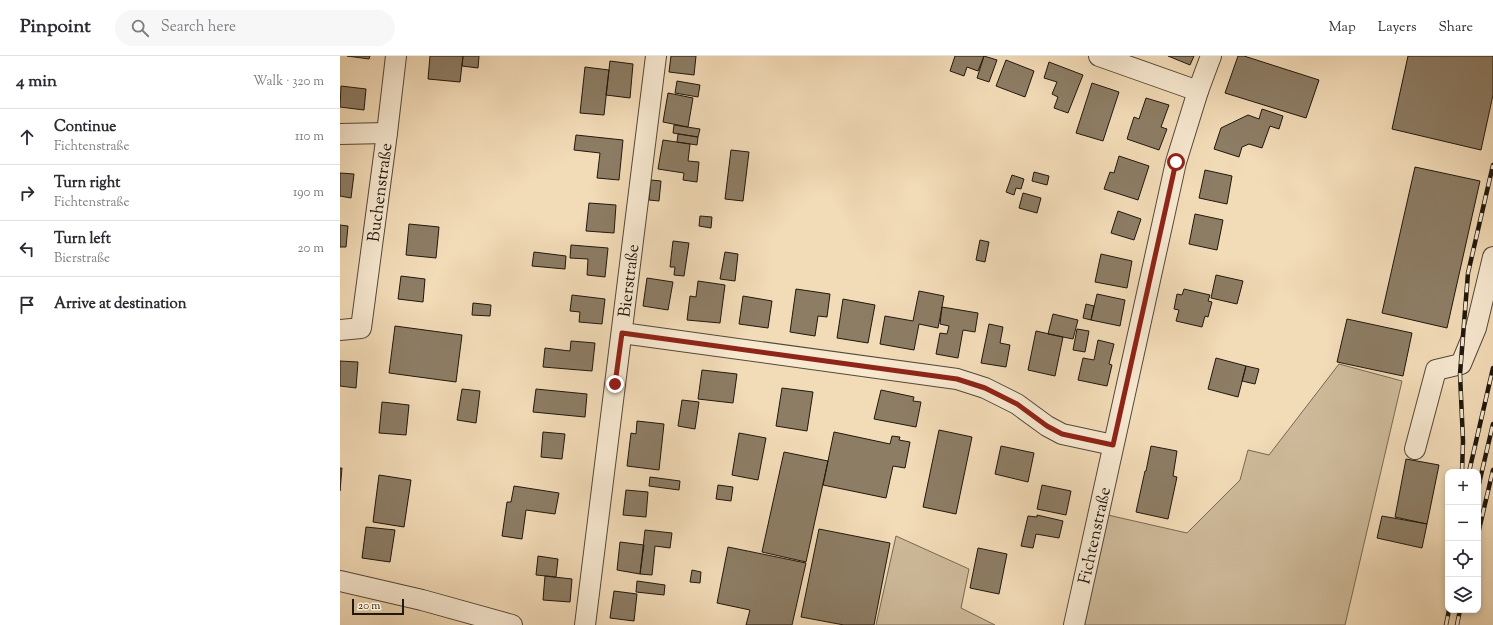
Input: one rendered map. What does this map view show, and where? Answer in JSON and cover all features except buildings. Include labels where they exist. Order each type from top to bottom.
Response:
[{"type":"street","name":"Buchenstraße","points":[[340,330],[361,328],[396,56]]},
{"type":"street","name":"Bierstraße","points":[[585,625],[656,56]]},
{"type":"street","points":[[1099,56],[1198,91]]},
{"type":"street","name":"Fichtenstraße","points":[[1074,625],[1176,162],[1198,91],[1211,56]]},
{"type":"street","points":[[340,134],[387,133]]},
{"type":"street","points":[[1415,449],[1436,370],[1461,364],[1476,328],[1493,257]]},
{"type":"street","points":[[622,333],[957,379],[985,388],[1017,404],[1047,426],[1062,434],[1113,445]]},
{"type":"street","points":[[340,581],[422,600],[512,625]]},
{"type":"shaded area","points":[[1339,364],[1402,381],[1345,625],[1074,625],[1099,513],[1187,533],[1240,480],[1248,450],[1269,455]]},
{"type":"shaded area","points":[[896,536],[969,569],[961,608],[995,625],[876,625]]},
{"type":"railway","points":[[1462,469],[1463,441],[1460,374],[1468,273],[1493,165]]},
{"type":"railway","points":[[1470,469],[1493,368]]},
{"type":"railway","points":[[1481,475],[1493,424]]},
{"type":"railway","points":[[1481,521],[1493,470]]},
{"type":"railway","points":[[1446,625],[1448,613]]},
{"type":"railway","points":[[1457,625],[1459,613]]},
{"type":"route","points":[[615,384],[622,333],[957,379],[985,388],[1017,404],[1047,426],[1062,434],[1113,445],[1176,162]]}]
